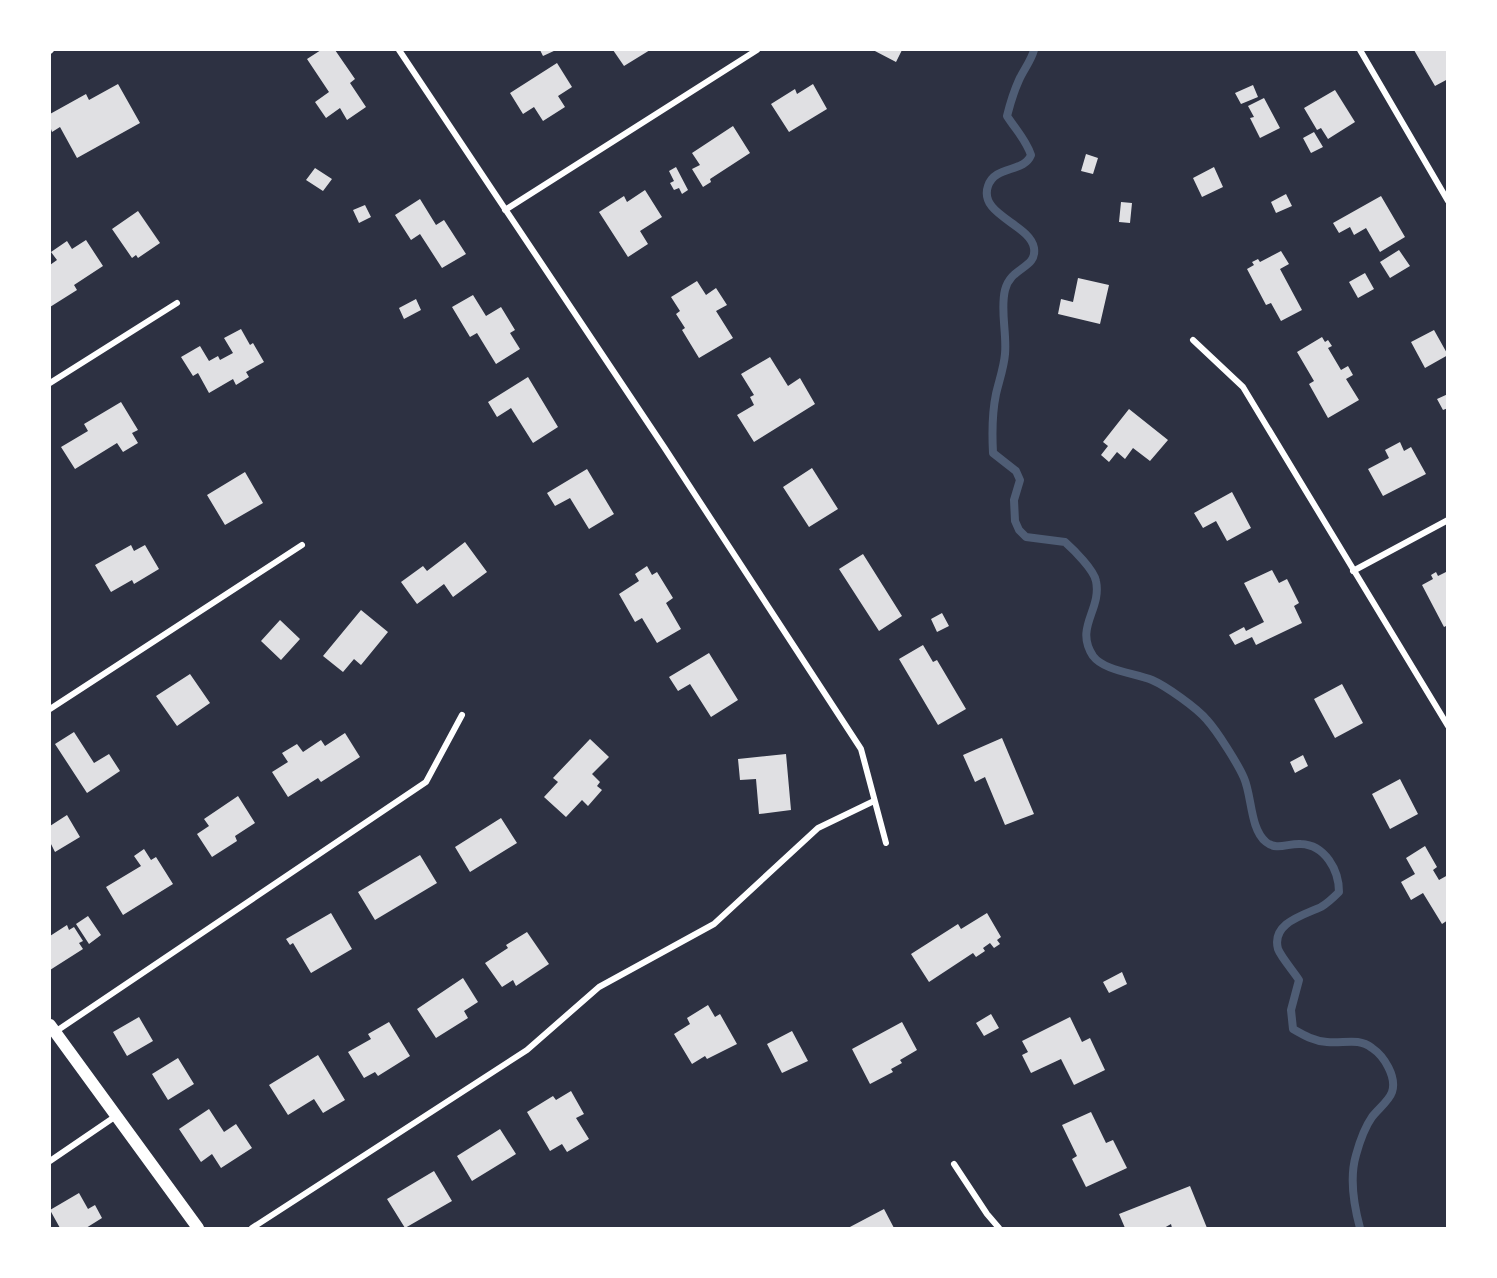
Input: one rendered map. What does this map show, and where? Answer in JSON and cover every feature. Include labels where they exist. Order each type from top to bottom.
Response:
[{"type":"main road","points":[[52,1028],[198,1228]]},
{"type":"street","points":[[399,50],[664,447],[861,749],[886,843]]},
{"type":"street","points":[[505,210],[757,50]]},
{"type":"street","points":[[1360,50],[1448,201]]},
{"type":"street","points":[[50,383],[177,303]]},
{"type":"street","points":[[1193,340],[1243,387],[1448,726]]},
{"type":"street","points":[[1353,571],[1448,520]]},
{"type":"street","points":[[50,709],[302,545]]},
{"type":"street","points":[[52,1028],[426,782],[462,715]]},
{"type":"street","points":[[252,1228],[526,1050],[599,987],[714,924],[818,828],[874,801]]},
{"type":"street","points":[[50,1161],[116,1116]]},
{"type":"street","points":[[954,1164],[999,1228]]},
{"type":"building","points":[[321,50],[335,50],[355,79],[350,83],[366,107],[347,120],[340,108],[326,118],[315,102],[329,92],[307,59]]},
{"type":"building","points":[[540,50],[556,50],[543,56]]},
{"type":"building","points":[[613,50],[650,50],[624,66]]},
{"type":"building","points":[[873,50],[902,50],[896,62]]},
{"type":"building","points":[[1414,50],[1448,50],[1448,79],[1435,86]]},
{"type":"building","points":[[557,63],[572,87],[558,96],[565,107],[543,121],[534,107],[523,114],[510,93]]},
{"type":"building","points":[[118,84],[140,123],[77,158],[60,127],[52,132],[50,114],[86,94],[89,100]]},
{"type":"building","points":[[813,84],[827,109],[789,132],[771,104],[795,89],[797,94]]},
{"type":"building","points":[[1253,85],[1258,97],[1241,104],[1235,93]]},
{"type":"building","points":[[1335,90],[1355,122],[1328,139],[1321,128],[1317,130],[1304,108]]},
{"type":"building","points":[[1264,98],[1280,128],[1260,138],[1250,118],[1254,117],[1248,106]]},
{"type":"building","points":[[733,126],[750,153],[710,179],[711,182],[703,187],[692,169],[700,165],[692,153]]},
{"type":"building","points":[[1314,132],[1323,147],[1311,153],[1303,138]]},
{"type":"building","points":[[1086,154],[1098,158],[1093,174],[1081,171]]},
{"type":"building","points":[[676,167],[688,190],[682,194],[679,188],[674,190],[670,183],[674,181],[669,171]]},
{"type":"building","points":[[1214,167],[1223,187],[1202,197],[1193,178]]},
{"type":"building","points":[[315,168],[332,179],[323,191],[306,180]]},
{"type":"building","points":[[645,190],[662,217],[640,231],[648,244],[628,257],[599,212],[624,196],[627,202]]},
{"type":"building","points":[[1286,194],[1292,206],[1276,213],[1271,202]]},
{"type":"building","points":[[1381,196],[1405,237],[1380,252],[1366,228],[1354,235],[1350,227],[1339,233],[1333,223]]},
{"type":"building","points":[[420,199],[436,225],[444,220],[466,254],[442,268],[420,234],[411,240],[395,215]]},
{"type":"building","points":[[1121,202],[1132,203],[1130,223],[1119,222]]},
{"type":"building","points":[[365,205],[371,217],[359,223],[353,210]]},
{"type":"building","points":[[138,211],[160,243],[138,258],[136,255],[132,258],[112,229]]},
{"type":"building","points":[[86,240],[103,266],[74,285],[77,290],[50,307],[50,265],[57,260],[51,252],[67,241],[72,249]]},
{"type":"building","points":[[1399,250],[1410,266],[1390,278],[1380,262]]},
{"type":"building","points":[[1281,251],[1289,264],[1280,269],[1302,310],[1281,321],[1271,303],[1266,305],[1247,269],[1254,265],[1252,262],[1258,259],[1260,262]]},
{"type":"building","points":[[1365,273],[1374,289],[1358,298],[1349,282]]},
{"type":"building","points":[[1078,278],[1109,285],[1100,324],[1058,314],[1061,299],[1073,302]]},
{"type":"building","points":[[697,281],[706,295],[716,288],[727,305],[716,311],[733,338],[699,358],[682,330],[685,328],[676,314],[680,311],[671,297]]},
{"type":"building","points":[[473,295],[486,316],[501,307],[515,330],[510,333],[520,349],[496,364],[477,333],[470,337],[452,307]]},
{"type":"building","points":[[416,299],[421,310],[404,319],[399,308]]},
{"type":"building","points":[[241,329],[250,345],[253,343],[264,362],[246,372],[249,377],[236,385],[233,379],[209,393],[198,373],[193,376],[181,357],[200,346],[209,361],[218,356],[220,360],[233,353],[224,338]]},
{"type":"building","points":[[1434,330],[1448,355],[1425,368],[1411,342]]},
{"type":"building","points":[[1322,337],[1332,346],[1328,348],[1341,370],[1348,366],[1353,375],[1346,379],[1359,400],[1328,418],[1309,384],[1314,381],[1297,352]]},
{"type":"building","points":[[770,357],[788,386],[800,378],[815,404],[754,442],[737,415],[754,405],[750,397],[754,395],[741,374]]},
{"type":"building","points":[[528,377],[558,427],[533,443],[511,408],[497,417],[488,402]]},
{"type":"building","points":[[1448,394],[1448,408],[1443,410],[1437,399]]},
{"type":"building","points":[[121,402],[138,430],[132,433],[138,443],[123,452],[117,443],[75,469],[61,447],[88,431],[84,424]]},
{"type":"building","points":[[1129,409],[1168,440],[1150,461],[1133,448],[1125,459],[1117,452],[1109,462],[1101,455],[1108,446],[1103,442]]},
{"type":"building","points":[[1400,442],[1404,451],[1411,447],[1426,474],[1383,496],[1368,469],[1389,458],[1385,450]]},
{"type":"building","points":[[812,468],[838,509],[809,527],[783,487]]},
{"type":"building","points":[[587,469],[614,514],[589,529],[570,498],[555,506],[547,493]]},
{"type":"building","points":[[245,472],[263,503],[225,525],[207,495]]},
{"type":"building","points":[[1232,492],[1251,528],[1227,541],[1216,521],[1203,528],[1194,513]]},
{"type":"building","points":[[465,542],[487,572],[453,597],[444,584],[417,604],[401,582],[423,566],[427,571]]},
{"type":"building","points":[[131,545],[134,551],[145,545],[159,569],[134,584],[132,580],[111,592],[95,565]]},
{"type":"building","points":[[863,554],[902,616],[879,631],[839,569]]},
{"type":"building","points":[[647,566],[652,575],[657,572],[673,598],[666,603],[681,629],[657,643],[642,618],[635,622],[619,594],[639,581],[635,574]]},
{"type":"building","points":[[1272,570],[1279,583],[1287,579],[1299,603],[1294,606],[1302,623],[1256,645],[1252,637],[1235,645],[1229,635],[1244,627],[1246,631],[1264,622],[1244,583]]},
{"type":"building","points":[[1436,572],[1438,576],[1446,572],[1448,575],[1448,625],[1444,627],[1422,585],[1433,579],[1431,575]]},
{"type":"building","points":[[361,610],[388,632],[361,665],[354,659],[343,672],[323,656]]},
{"type":"building","points":[[942,613],[949,626],[937,632],[931,619]]},
{"type":"building","points":[[280,620],[300,639],[281,660],[261,641]]},
{"type":"building","points":[[923,645],[933,662],[937,660],[966,709],[938,725],[899,659]]},
{"type":"building","points":[[709,653],[738,700],[711,717],[690,684],[678,691],[669,677]]},
{"type":"building","points":[[190,674],[210,703],[177,726],[156,696]]},
{"type":"building","points":[[1342,684],[1363,723],[1335,738],[1314,699]]},
{"type":"building","points":[[74,732],[94,763],[109,754],[120,771],[87,793],[55,744]]},
{"type":"building","points":[[345,733],[360,757],[321,782],[318,778],[288,797],[272,772],[288,762],[282,753],[297,744],[303,752],[321,740],[325,746]]},
{"type":"building","points":[[1002,738],[1034,814],[1005,825],[985,777],[975,782],[963,755]]},
{"type":"building","points":[[590,739],[609,757],[592,774],[600,782],[597,786],[602,790],[588,806],[582,800],[566,817],[544,797],[558,782],[553,778]]},
{"type":"building","points":[[786,754],[791,810],[759,814],[756,779],[740,780],[738,759]]},
{"type":"building","points":[[1303,755],[1308,766],[1295,773],[1290,762]]},
{"type":"building","points":[[1400,779],[1418,814],[1390,829],[1372,794]]},
{"type":"building","points":[[238,796],[255,823],[235,836],[237,841],[212,857],[197,834],[209,826],[204,819]]},
{"type":"building","points":[[67,815],[80,837],[55,852],[50,842],[50,826]]},
{"type":"building","points":[[501,818],[517,843],[470,872],[455,847]]},
{"type":"building","points":[[1425,846],[1437,867],[1433,870],[1439,880],[1448,875],[1448,920],[1442,924],[1423,893],[1411,900],[1401,882],[1415,874],[1406,858]]},
{"type":"building","points":[[144,849],[151,860],[156,857],[173,884],[123,915],[106,887],[141,866],[134,856]]},
{"type":"building","points":[[420,855],[437,883],[375,920],[358,892]]},
{"type":"building","points":[[331,913],[352,949],[311,973],[293,943],[290,945],[286,939]]},
{"type":"building","points":[[987,913],[1001,937],[997,940],[1000,944],[994,948],[990,943],[983,948],[985,951],[976,957],[973,953],[929,982],[911,954],[958,924],[961,929]]},
{"type":"building","points":[[88,916],[101,935],[89,944],[76,924]]},
{"type":"building","points":[[67,925],[69,930],[74,927],[83,941],[79,943],[83,949],[50,970],[50,936]]},
{"type":"building","points":[[527,932],[549,964],[516,986],[513,980],[502,987],[485,963],[508,948],[506,945]]},
{"type":"building","points":[[1122,972],[1127,984],[1109,993],[1103,982]]},
{"type":"building","points":[[463,978],[478,1002],[464,1011],[468,1018],[436,1038],[417,1009]]},
{"type":"building","points":[[708,1005],[715,1017],[720,1014],[737,1044],[707,1059],[705,1056],[692,1064],[674,1034],[690,1024],[687,1018]]},
{"type":"building","points":[[991,1014],[999,1028],[984,1036],[976,1023]]},
{"type":"building","points":[[139,1017],[153,1041],[127,1056],[113,1032]]},
{"type":"building","points":[[1070,1017],[1082,1042],[1090,1038],[1105,1070],[1074,1085],[1061,1059],[1031,1073],[1022,1055],[1028,1052],[1022,1041]]},
{"type":"building","points":[[389,1022],[410,1056],[378,1076],[375,1072],[364,1078],[348,1052],[371,1039],[368,1034]]},
{"type":"building","points":[[902,1022],[917,1050],[900,1060],[902,1063],[891,1069],[893,1072],[870,1084],[852,1049]]},
{"type":"building","points":[[792,1031],[808,1061],[782,1073],[767,1044]]},
{"type":"building","points":[[318,1055],[345,1100],[323,1113],[314,1099],[288,1115],[269,1085]]},
{"type":"building","points":[[178,1058],[194,1084],[168,1100],[152,1074]]},
{"type":"building","points":[[571,1091],[584,1114],[576,1118],[589,1139],[567,1152],[562,1144],[550,1151],[527,1112],[553,1096],[556,1100]]},
{"type":"building","points":[[209,1109],[224,1132],[236,1124],[252,1148],[221,1168],[212,1154],[201,1162],[179,1129]]},
{"type":"building","points":[[1091,1112],[1106,1143],[1113,1140],[1127,1168],[1086,1187],[1072,1159],[1077,1156],[1062,1125]]},
{"type":"building","points":[[500,1129],[516,1154],[472,1181],[457,1156]]},
{"type":"building","points":[[434,1171],[452,1201],[405,1228],[387,1199]]},
{"type":"building","points":[[1190,1186],[1207,1228],[1172,1228],[1171,1224],[1164,1228],[1125,1228],[1119,1214]]},
{"type":"building","points":[[79,1193],[88,1209],[95,1205],[102,1218],[86,1228],[60,1228],[50,1210]]},
{"type":"building","points":[[884,1209],[894,1228],[848,1228]]},
{"type":"waterway","points":[[1034,50],[1017,84],[1007,116],[1024,140],[1031,155],[1022,164],[997,175],[988,186],[987,196],[990,205],[1024,232],[1034,248],[1032,260],[1012,276],[1005,290],[1003,305],[1005,354],[994,409],[993,453],[1016,471],[1020,480],[1014,500],[1015,521],[1019,530],[1026,537],[1065,542],[1092,571],[1097,591],[1086,636],[1093,656],[1112,668],[1158,683],[1196,710],[1216,732],[1241,772],[1247,785],[1254,821],[1266,842],[1274,846],[1310,845],[1324,854],[1333,867],[1339,892],[1321,907],[1290,921],[1279,933],[1277,940],[1278,949],[1299,980],[1291,1010],[1293,1029],[1318,1041],[1356,1042],[1367,1045],[1381,1056],[1393,1080],[1391,1095],[1367,1126],[1354,1164],[1353,1192],[1360,1228]]}]
